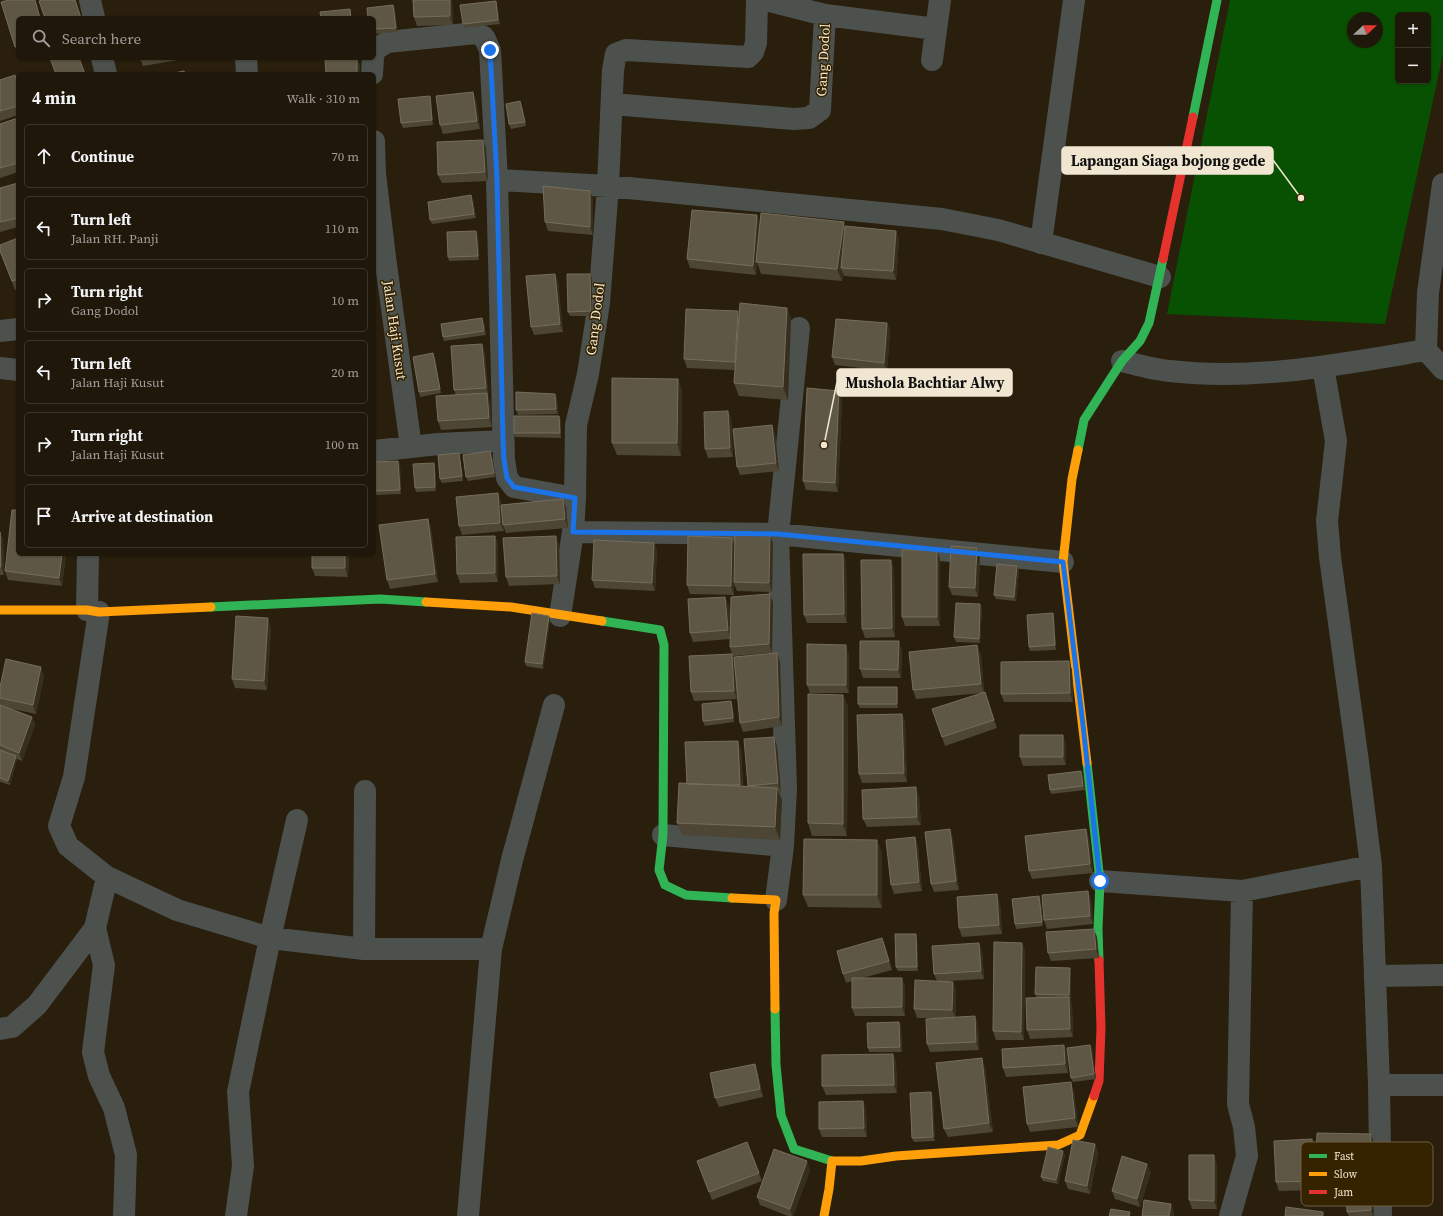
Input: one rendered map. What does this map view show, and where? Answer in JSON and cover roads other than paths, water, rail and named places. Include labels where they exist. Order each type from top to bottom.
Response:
[{"type":"street","points":[[90,0],[94,16]]},
{"type":"street","name":"Gang Dodol","points":[[560,616],[573,532],[576,425],[588,374],[599,303],[608,186],[613,70],[616,54],[626,50],[748,57],[753,52],[756,43],[756,0]]},
{"type":"street","points":[[766,0],[825,15],[936,30]]},
{"type":"street","points":[[932,60],[940,0]]},
{"type":"street","points":[[1041,243],[1074,0]]},
{"type":"street","points":[[799,328],[778,534],[786,788],[783,846],[774,913],[776,1057],[782,1115],[794,1149],[832,1161],[861,1161],[896,1156],[1058,1145],[1080,1135],[1099,1081],[1102,1028],[1098,929],[1100,881],[1063,562],[1072,479],[1084,420],[1122,361],[1140,340],[1149,323],[1217,0]]},
{"type":"street","name":"Gang Dodol","points":[[612,104],[794,119],[809,118],[820,110],[825,15]]},
{"type":"street","points":[[376,49],[387,42],[476,33],[484,37],[490,50],[497,180],[503,441],[507,478],[514,487],[575,498]]},
{"type":"street","points":[[102,60],[106,72]]},
{"type":"street","points":[[246,60],[247,72]]},
{"type":"street","points":[[372,72],[373,60]]},
{"type":"street","points":[[497,180],[608,186],[942,219],[998,230],[1160,276]]},
{"type":"street","points":[[1443,184],[1428,293],[1426,350],[1443,369]]},
{"type":"street","name":"Jalan Haji Kusut","points":[[376,195],[411,447]]},
{"type":"street","points":[[0,331],[16,329]]},
{"type":"street","points":[[1122,361],[1168,371],[1207,374],[1283,372],[1426,350]]},
{"type":"street","points":[[1323,367],[1336,441],[1327,521],[1330,557],[1371,866],[1380,1142]]},
{"type":"street","points":[[0,368],[16,370]]},
{"type":"street","points":[[376,451],[438,444],[503,441]]},
{"type":"street","points":[[573,532],[778,534],[1063,562]]},
{"type":"street","points":[[88,556],[93,611],[74,776],[59,826],[68,846],[107,877],[176,910],[270,938],[364,949],[491,949]]},
{"type":"street","points":[[0,610],[93,611],[380,599],[511,607],[560,616],[660,630],[664,645],[663,835],[659,870],[665,885],[686,895],[776,900]]},
{"type":"street","points":[[468,1216],[491,949],[512,860],[554,705]]},
{"type":"street","points":[[364,791],[364,949]]},
{"type":"street","points":[[236,1216],[243,1166],[238,1092],[270,938],[297,820]]},
{"type":"street","points":[[663,835],[783,846]]},
{"type":"street","points":[[1100,881],[1242,891],[1371,866]]},
{"type":"street","points":[[0,1029],[12,1027],[37,1005],[95,928],[107,877]]},
{"type":"street","points":[[1230,1216],[1247,1156],[1244,1127],[1238,1104],[1242,891]]},
{"type":"street","points":[[95,928],[104,965],[93,1052],[98,1076],[114,1108],[126,1155],[124,1216]]},
{"type":"street","points":[[1375,976],[1443,975]]},
{"type":"street","points":[[1379,1085],[1443,1086]]},
{"type":"street","points":[[824,1216],[832,1161]]},
{"type":"street","points":[[1381,1206],[1381,1216]]},
{"type":"place","name":"Lapangan Siaga bojong gede","points":[[1301,198]]},
{"type":"place","name":"Mushola Bachtiar Alwy","points":[[824,445]]}]
